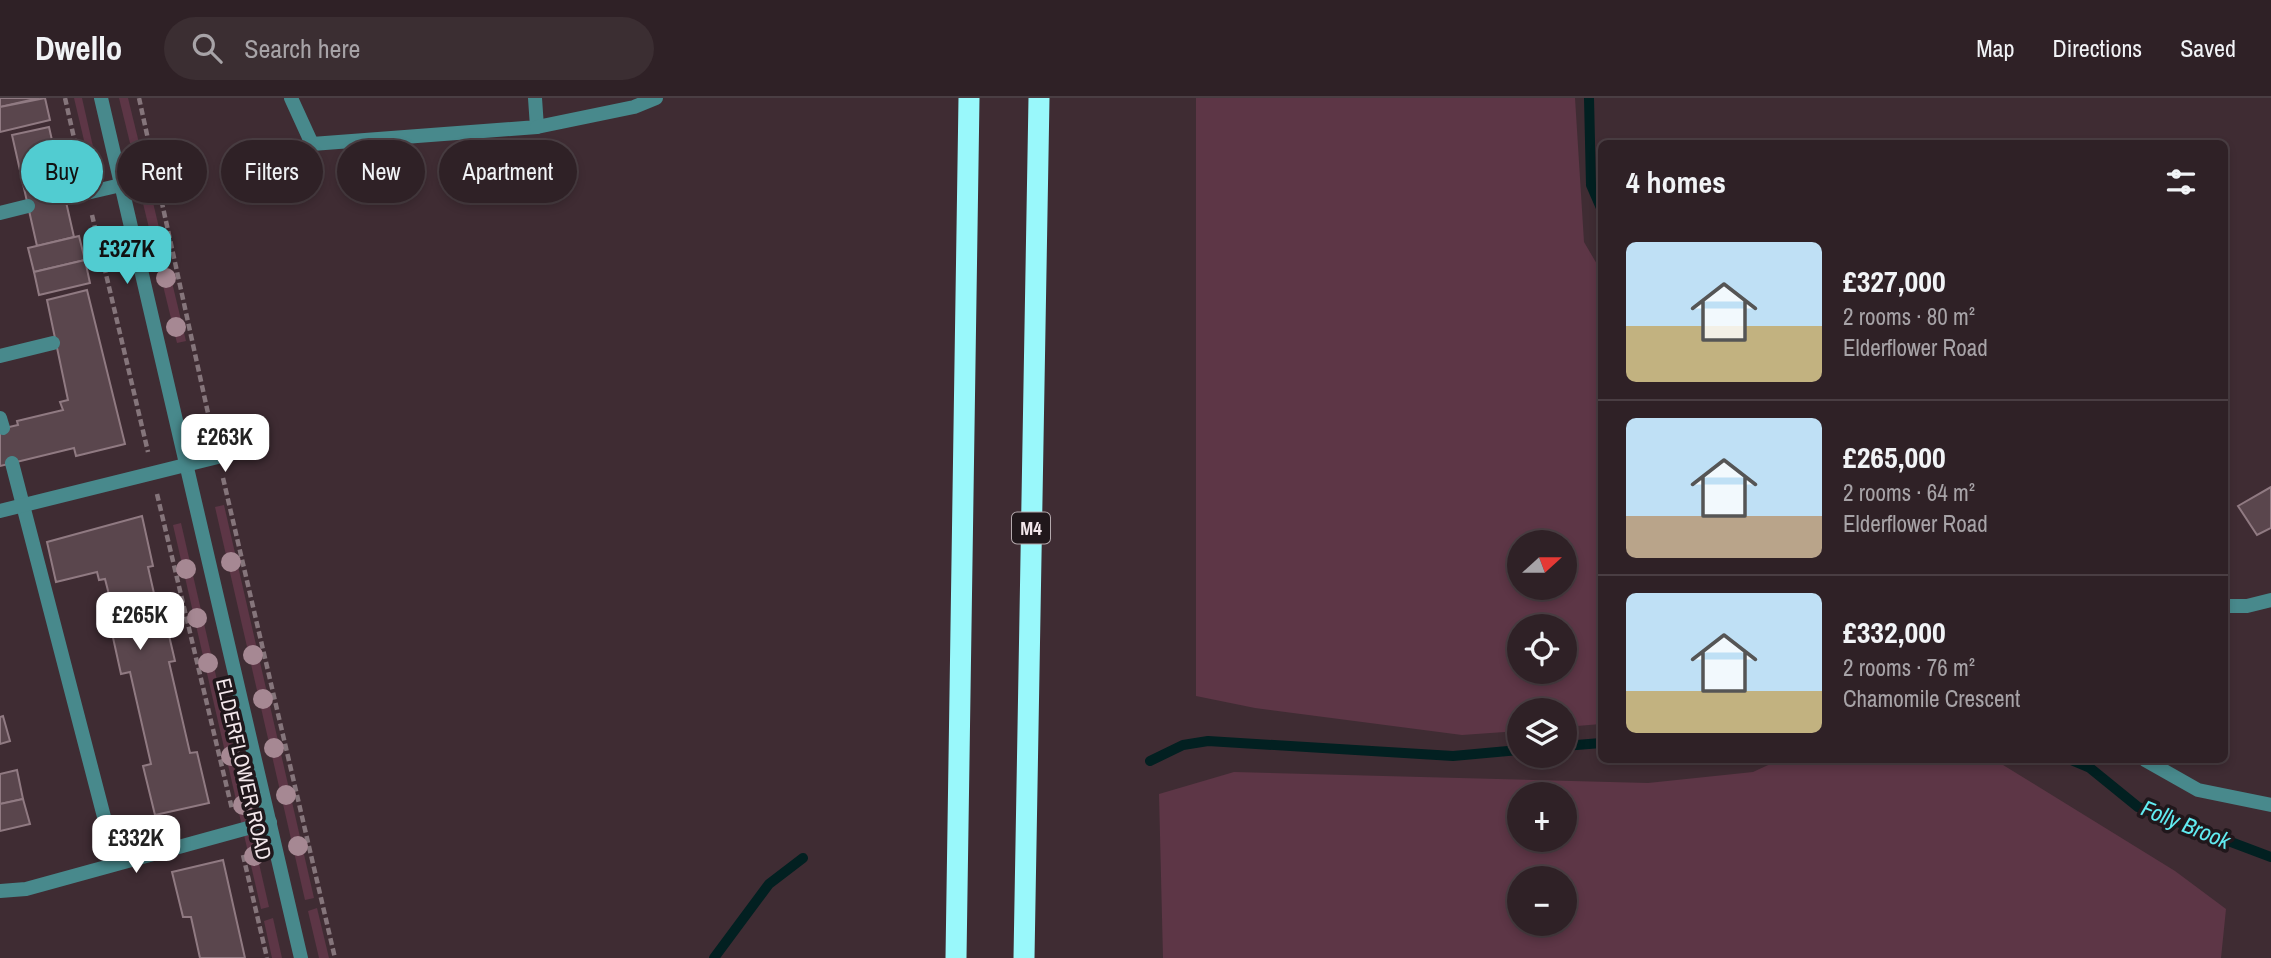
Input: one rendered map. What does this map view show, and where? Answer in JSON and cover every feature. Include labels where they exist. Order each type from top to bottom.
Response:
[{"type":"highway","points":[[956,958],[968,98]]},
{"type":"highway","name":"M4","points":[[1024,958],[1039,98]]},
{"type":"street","name":"ELDERFLOWER ROAD","points":[[101,98],[117,168]]},
{"type":"street","points":[[290,98],[312,144],[537,127],[634,107],[656,98]]},
{"type":"street","points":[[535,98],[537,127]]},
{"type":"street","name":"ELDERFLOWER ROAD","points":[[125,203],[302,958]]},
{"type":"street","points":[[0,213],[28,206]]},
{"type":"street","points":[[0,356],[53,343]]},
{"type":"street","points":[[0,511],[254,448]]},
{"type":"street","points":[[12,463],[116,863]]},
{"type":"street","points":[[2228,607],[2247,606],[2271,600]]},
{"type":"street","points":[[2150,763],[2198,789],[2253,804],[2271,805]]},
{"type":"street","points":[[0,891],[26,888],[270,822]]},
{"type":"path","name":"ELDERFLOWER ROAD","points":[[65,98],[75,140]]},
{"type":"path","points":[[139,98],[218,458],[335,958]]},
{"type":"path","name":"ELDERFLOWER ROAD","points":[[89,203],[267,958]]},
{"type":"shaded area","points":[[74,98],[82,98],[92,140],[84,140]]},
{"type":"shaded area","points":[[119,98],[128,98],[138,140],[129,140]]},
{"type":"shaded area","points":[[1196,98],[1575,98],[1584,242],[1598,266],[1598,724],[1577,726],[1577,698],[1507,698],[1507,732],[1462,735],[1255,708],[1196,696]]},
{"type":"shaded area","points":[[143,203],[153,203],[186,341],[177,343]]},
{"type":"shaded area","points":[[224,505],[314,898],[305,900],[215,507]]},
{"type":"shaded area","points":[[181,523],[269,907],[261,909],[173,525]]},
{"type":"shaded area","points":[[1772,763],[2000,763],[2175,871],[2226,909],[2221,958],[1163,958],[1159,794],[1234,772],[1648,783],[1753,772]]},
{"type":"shaded area","points":[[317,908],[329,958],[319,958],[308,911]]},
{"type":"shaded area","points":[[273,918],[282,958],[272,958],[264,921]]},
{"type":"building","points":[[0,98],[39,98],[0,107]]},
{"type":"building","points":[[45,98],[50,120],[0,132],[0,107]]},
{"type":"building","points":[[49,127],[52,140],[21,140],[21,175],[12,135]]},
{"type":"building","points":[[27,203],[66,203],[74,237],[37,246]]},
{"type":"building","points":[[79,236],[85,260],[34,272],[28,248]]},
{"type":"building","points":[[85,260],[90,283],[39,295],[34,272]]},
{"type":"building","points":[[87,290],[125,444],[76,456],[74,448],[0,466],[0,429],[18,425],[17,421],[63,410],[60,402],[68,400],[47,300]]},
{"type":"building","points":[[2271,487],[2271,528],[2257,535],[2238,506]]},
{"type":"building","points":[[142,516],[153,566],[148,567],[158,611],[163,610],[175,661],[169,662],[190,753],[197,752],[209,803],[155,815],[143,766],[151,764],[130,672],[121,674],[110,624],[116,622],[105,579],[99,580],[97,572],[56,582],[47,542]]},
{"type":"building","points":[[3,716],[10,741],[0,744],[0,717]]},
{"type":"building","points":[[17,770],[23,799],[0,804],[0,774]]},
{"type":"building","points":[[23,799],[30,824],[0,831],[0,804]]},
{"type":"building","points":[[223,860],[245,958],[200,958],[191,917],[183,917],[172,872]]},
{"type":"waterway","name":"Folly Brook","points":[[1589,98],[1591,185],[1598,201]]},
{"type":"waterway","points":[[1150,761],[1183,745],[1208,741],[1453,756],[1507,751]]},
{"type":"waterway","points":[[1577,745],[1598,743]]},
{"type":"waterway","name":"Folly Brook","points":[[2078,763],[2090,768],[2138,807],[2271,857]]},
{"type":"waterway","points":[[714,958],[769,884],[803,858]]}]
